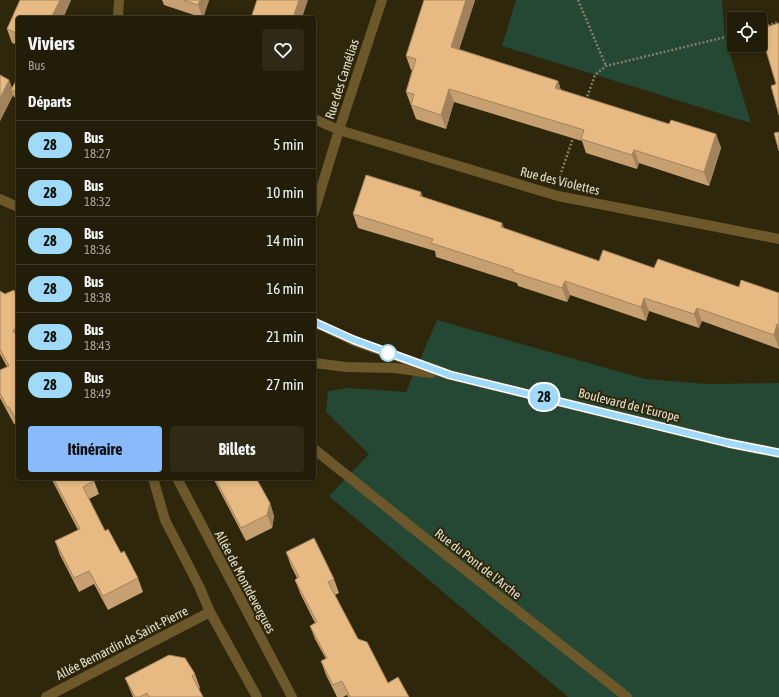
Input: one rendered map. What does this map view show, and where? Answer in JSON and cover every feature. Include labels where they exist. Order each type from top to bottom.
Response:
[{"type":"street","points":[[119,0],[119,16]]},
{"type":"street","name":"Rue des Camélias","points":[[316,205],[382,0]]},
{"type":"street","name":"Rue des Violettes","points":[[316,120],[339,130],[558,196],[779,239]]},
{"type":"street","points":[[0,198],[16,206]]},
{"type":"street","name":"Boulevard de l'Europe","points":[[316,323],[354,340],[450,375],[728,443],[779,453]]},
{"type":"street","name":"Boulevard de l'Europe","points":[[316,363],[346,368],[395,368],[450,375]]},
{"type":"street","name":"Rue du Pont de l'Arche","points":[[316,452],[627,697]]},
{"type":"street","points":[[154,480],[165,520],[199,586],[210,612],[257,697]]},
{"type":"street","name":"Allée de Montdevergues","points":[[178,480],[292,697]]},
{"type":"street","name":"Allée Bernardin de Saint-Pierre","points":[[46,697],[210,612]]},
{"type":"path","points":[[578,0],[606,66]]},
{"type":"path","points":[[767,26],[779,22]]},
{"type":"path","points":[[585,104],[595,75],[606,66],[727,38]]},
{"type":"path","points":[[558,196],[560,176],[575,133]]},
{"type":"green space","points":[[516,0],[722,0],[727,52],[729,52],[751,123],[502,46]]},
{"type":"green space","points":[[437,320],[645,379],[705,384],[779,383],[779,697],[568,697],[329,496],[369,454],[326,412],[328,391],[349,388],[406,392]]},
{"type":"building","points":[[20,0],[60,0],[52,16],[16,16],[16,33],[7,29]]},
{"type":"building","points":[[183,0],[200,0],[198,5]]},
{"type":"building","points":[[257,0],[299,0],[294,16],[252,16]]},
{"type":"building","points":[[424,0],[466,0],[451,47],[558,81],[555,88],[669,124],[671,120],[716,134],[704,172],[634,150],[632,155],[581,139],[584,130],[449,89],[441,115],[411,105],[414,94],[406,92],[416,59],[406,56]]},
{"type":"building","points":[[779,23],[779,115],[771,86],[776,84],[767,52],[767,27]]},
{"type":"building","points":[[0,75],[9,80],[0,98]]},
{"type":"building","points":[[16,81],[16,92],[11,90]]},
{"type":"building","points":[[779,132],[779,151],[774,133]]},
{"type":"building","points":[[366,175],[421,192],[420,196],[502,223],[501,227],[599,261],[603,250],[654,268],[658,259],[739,287],[741,280],[779,293],[779,325],[777,324],[774,335],[697,308],[694,314],[644,298],[641,307],[565,281],[562,288],[513,272],[514,270],[431,243],[433,239],[353,214]]},
{"type":"building","points":[[14,290],[16,294],[16,329],[13,330],[16,335],[16,419],[9,407],[7,407],[0,393],[0,370],[9,366],[0,349],[0,291],[5,294]]},
{"type":"building","points":[[54,480],[94,480],[83,487],[105,531],[108,529],[121,553],[124,551],[138,578],[103,596],[89,571],[74,578],[55,541],[80,529]]},
{"type":"building","points":[[216,480],[257,480],[270,503],[267,515],[241,528]]},
{"type":"building","points":[[314,538],[334,579],[328,582],[358,639],[367,642],[388,683],[398,677],[409,697],[350,697],[342,681],[333,685],[321,661],[327,658],[310,626],[317,622],[295,580],[299,577],[286,552]]},
{"type":"building","points":[[169,655],[185,658],[195,674],[192,676],[203,697],[149,697],[147,693],[140,697],[135,697],[125,678]]},
{"type":"bus line","name":"28","points":[[316,323],[354,340],[450,375],[566,402],[728,443],[779,453]]}]
